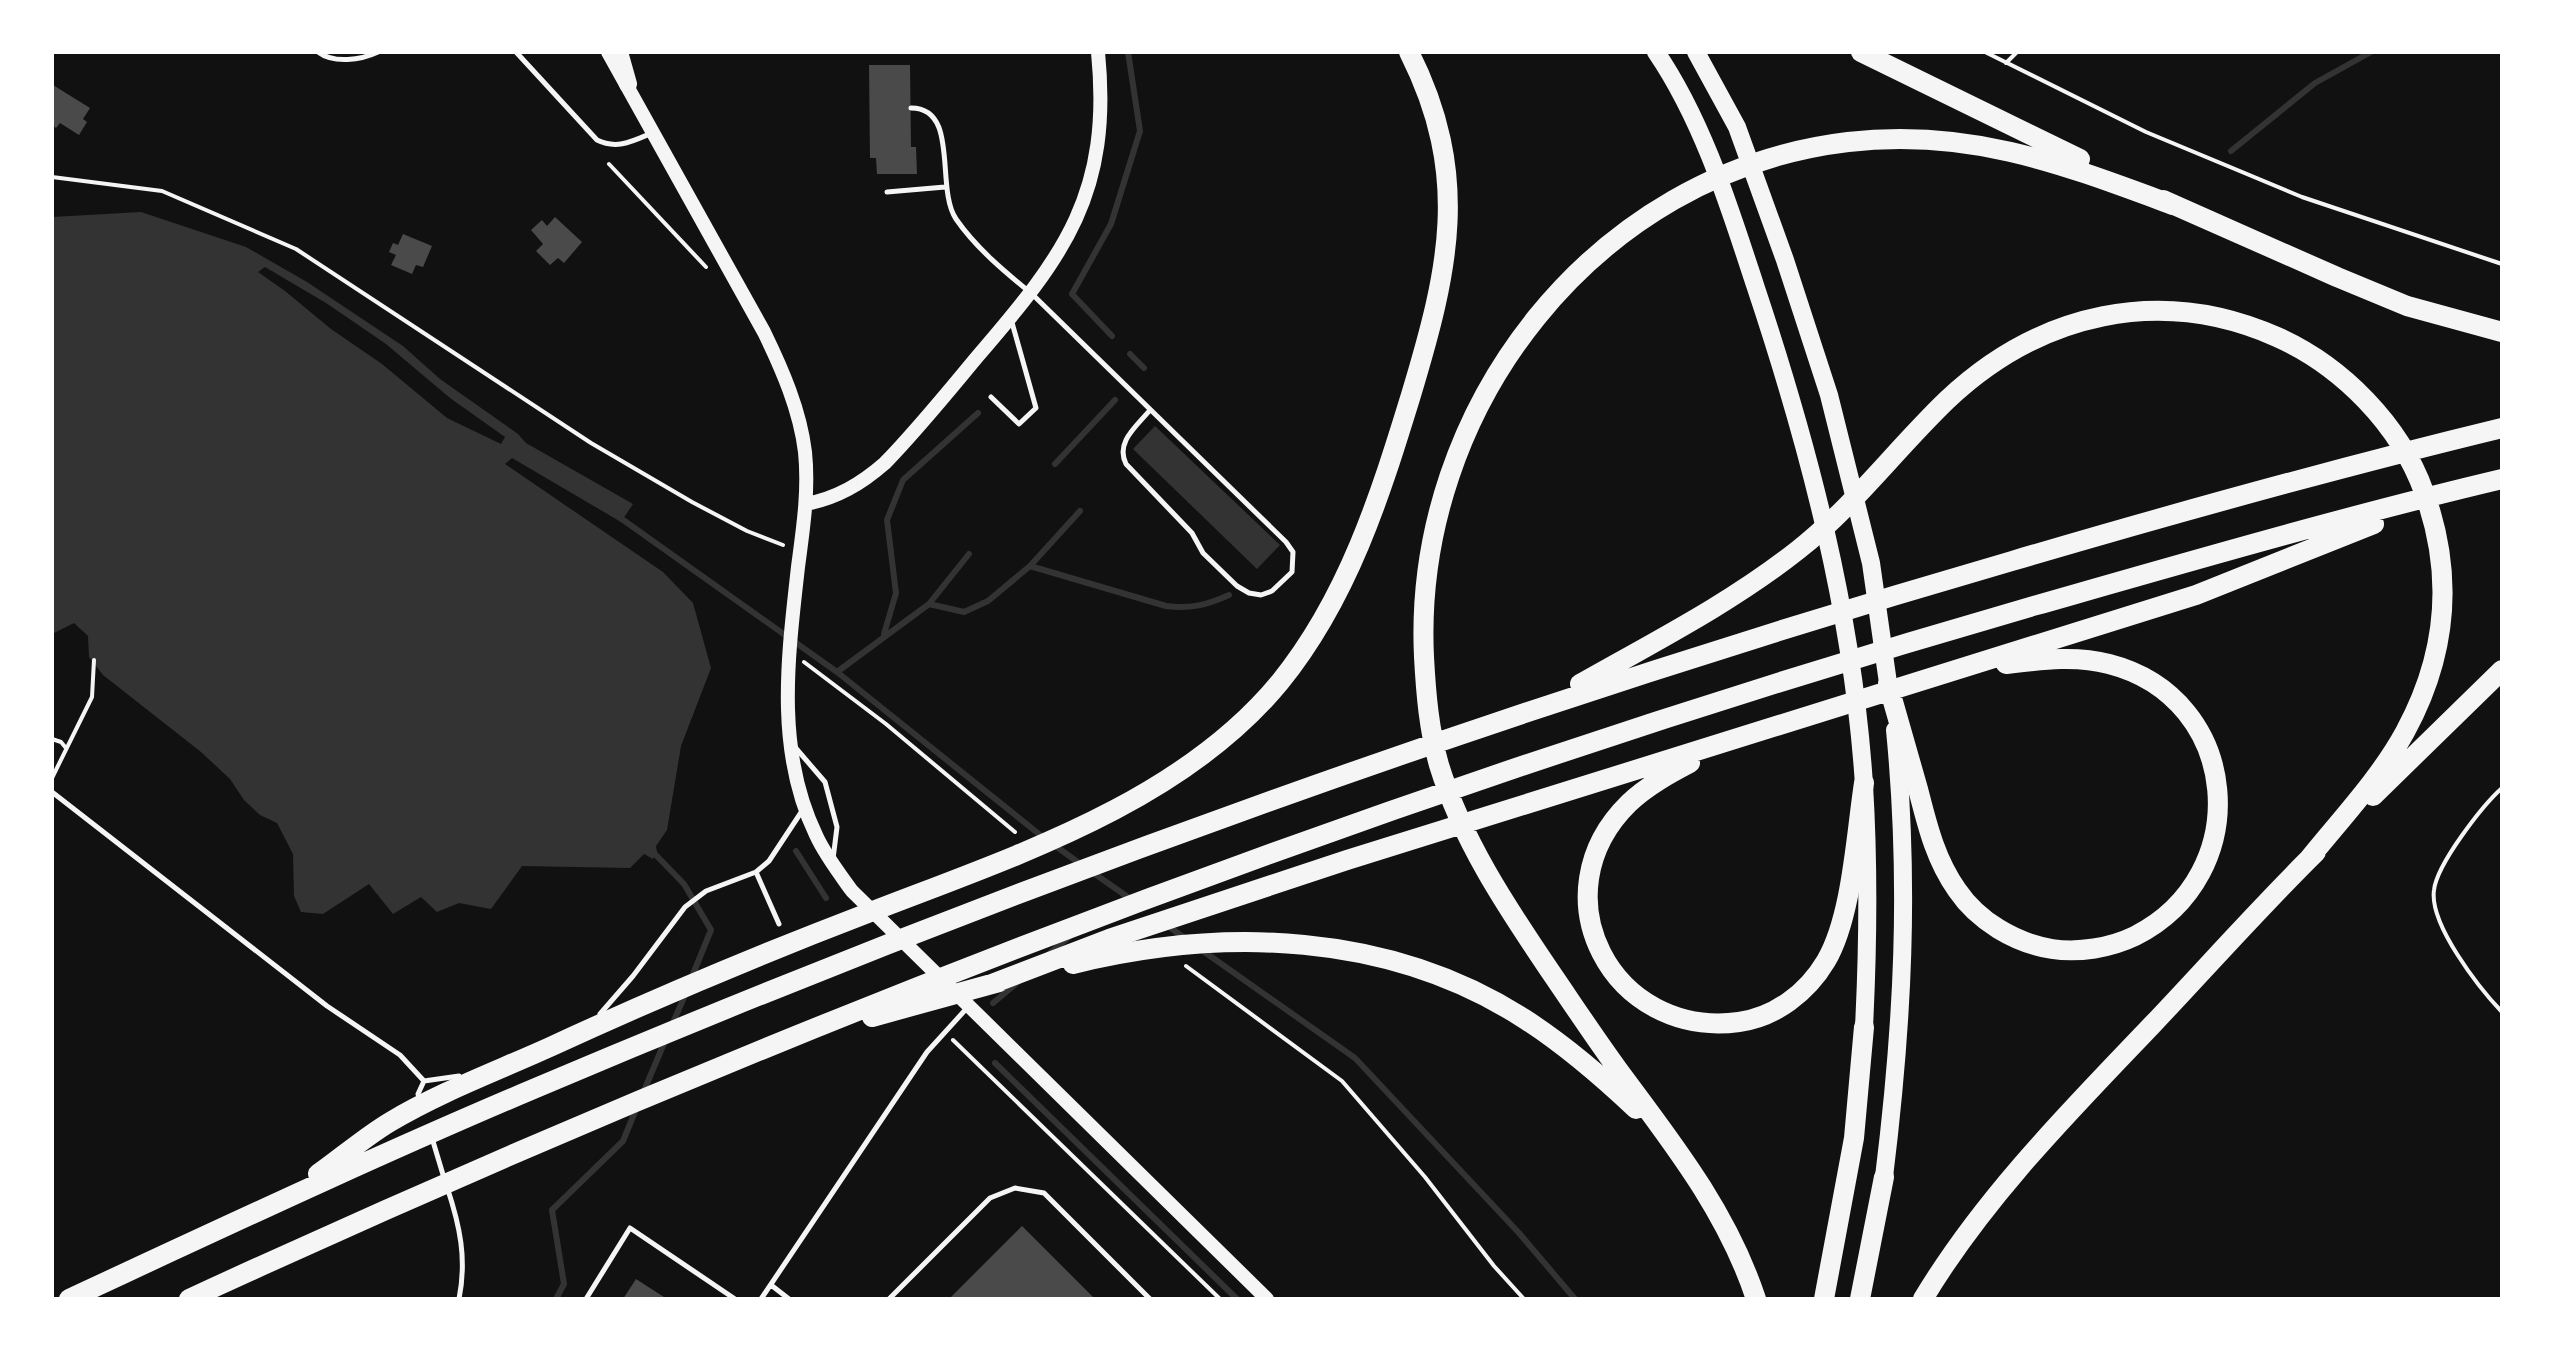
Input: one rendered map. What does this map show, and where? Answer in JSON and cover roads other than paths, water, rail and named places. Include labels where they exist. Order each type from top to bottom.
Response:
[{"type":"highway","points":[[619,52],[628,84]]},
{"type":"highway","points":[[287,1197],[375,1132],[409,1112],[654,1001],[832,926],[1044,844],[1112,811],[1205,750],[1260,704],[1295,662],[1329,610],[1361,544],[1424,354],[1444,271],[1449,215],[1445,159],[1433,104],[1409,52]]},
{"type":"highway","points":[[1656,52],[1697,126],[1750,269],[1800,428],[1844,620],[1864,783],[1868,895],[1864,1027],[1854,1138],[1824,1299]]},
{"type":"highway","points":[[1696,52],[1737,127],[1821,368],[1865,535],[1888,684],[1902,815],[1905,929],[1898,1064],[1884,1177],[1860,1299]]},
{"type":"highway","points":[[1861,52],[2173,205],[2395,301],[2502,332]]},
{"type":"highway","points":[[1756,1299],[1741,1258],[1718,1214],[1672,1142],[1609,1057],[1520,926],[1473,846],[1448,791],[1433,739],[1423,632],[1426,575],[1439,506],[1462,439],[1487,389],[1517,341],[1553,298],[1594,258],[1644,219],[1738,171],[1818,147],[1877,140],[1966,142],[2060,163],[2173,205]]},
{"type":"highway","points":[[1542,706],[1759,579],[1828,525],[1965,384],[2017,347],[2063,326],[2104,316],[2146,311],[2203,314],[2231,320],[2272,335],[2333,370],[2376,411],[2409,458],[2433,516],[2439,541],[2444,585],[2441,630],[2421,698],[2405,733],[2380,770],[2308,860]]},
{"type":"highway","points":[[69,1299],[287,1197],[531,1090],[964,914],[1219,818],[1479,726],[1941,581],[2250,491],[2502,428]]},
{"type":"highway","points":[[189,1299],[467,1173],[775,1044],[981,962],[1260,857],[1784,681],[1949,631],[2399,510],[2467,487],[2502,479]]},
{"type":"highway","points":[[989,985],[1152,925],[1347,860],[2196,595],[2399,510]]},
{"type":"highway","points":[[1888,684],[1936,852],[1958,892],[1980,915],[2019,939],[2047,948],[2073,950],[2128,939],[2165,917],[2197,881],[2210,856],[2217,825],[2219,796],[2214,767],[2201,736],[2184,710],[2149,681],[2121,667],[2092,660],[2049,659],[1955,671]]},
{"type":"highway","points":[[1923,1299],[1956,1247],[2012,1178],[2098,1082],[2308,860],[2502,670]]},
{"type":"highway","points":[[1735,739],[1672,773],[1631,801],[1604,835],[1592,862],[1588,907],[1601,953],[1632,994],[1672,1017],[1715,1025],[1759,1018],[1798,995],[1817,974],[1834,945],[1845,905],[1864,783]]},
{"type":"highway","points":[[775,1044],[1091,959],[1207,943],[1320,946],[1357,951],[1431,972],[1495,1001],[1548,1035],[1592,1070],[1672,1142]]},
{"type":"main road","points":[[608,52],[775,356],[801,428],[806,504],[786,692],[788,738],[795,778],[816,836],[852,891],[1267,1299]]},
{"type":"main road","points":[[806,504],[854,487],[885,463],[1032,294],[1071,231],[1093,170],[1102,103],[1098,52]]},
{"type":"lane","points":[[318,52],[324,57],[350,60],[378,52]]},
{"type":"lane","points":[[516,52],[597,140],[618,145],[653,133]]},
{"type":"lane","points":[[911,108],[928,111],[936,119],[943,140],[945,187],[954,217],[1000,268],[1032,294],[1286,542],[1293,552],[1292,572],[1272,591],[1261,595],[1237,586],[1203,553],[1192,533],[1126,464],[1121,456],[1124,441],[1150,410]]},
{"type":"lane","points":[[887,192],[945,187]]},
{"type":"lane","points":[[991,397],[1019,424],[1036,408],[1011,318]]},
{"type":"lane","points":[[788,738],[825,782],[837,827],[832,864]]},
{"type":"lane","points":[[52,792],[327,1006],[400,1055],[424,1081],[447,1080],[468,1074]]},
{"type":"lane","points":[[479,1069],[569,1031],[601,1013],[685,907],[706,891],[756,872],[769,861],[804,808]]},
{"type":"lane","points":[[756,872],[779,924]]},
{"type":"lane","points":[[761,1299],[927,1052],[968,1007]]},
{"type":"lane","points":[[422,1109],[418,1094],[424,1081]]},
{"type":"lane","points":[[427,1123],[459,1225],[464,1271],[459,1299]]},
{"type":"lane","points":[[894,1297],[990,1198],[1015,1188],[1044,1193],[1150,1299]]},
{"type":"lane","points":[[586,1299],[630,1228],[735,1299]]},
{"type":"lane","points":[[771,1285],[789,1299]]},
{"type":"waterway","points":[[1112,336],[1072,294],[1111,224],[1140,131],[1128,52]]},
{"type":"waterway","points":[[2231,151],[2315,83],[2371,52]]},
{"type":"waterway","points":[[1130,354],[1144,368]]},
{"type":"waterway","points":[[1055,464],[1115,400]]},
{"type":"waterway","points":[[884,634],[896,593],[887,520],[903,480],[978,413]]},
{"type":"waterway","points":[[1030,566],[1080,511]]},
{"type":"waterway","points":[[619,517],[837,672],[1044,838]]},
{"type":"waterway","points":[[837,672],[929,604],[969,554]]},
{"type":"waterway","points":[[929,604],[964,612],[988,601],[1030,566],[1166,606],[1199,605],[1229,595]]},
{"type":"waterway","points":[[1053,844],[1083,866]]},
{"type":"waterway","points":[[651,850],[684,884],[711,930],[691,979]]},
{"type":"waterway","points":[[796,851],[826,898]]},
{"type":"waterway","points":[[1092,872],[1132,900]]},
{"type":"waterway","points":[[1167,925],[1187,940]]},
{"type":"waterway","points":[[1050,953],[1069,937]]},
{"type":"waterway","points":[[1203,951],[1355,1058],[1519,1233],[1575,1299]]},
{"type":"waterway","points":[[993,1003],[1018,982]]},
{"type":"waterway","points":[[671,1027],[686,993]]},
{"type":"waterway","points":[[643,1093],[665,1041]]},
{"type":"waterway","points":[[995,1063],[1237,1299]]},
{"type":"waterway","points":[[556,1299],[564,1284],[552,1210],[623,1141],[637,1107]]}]
